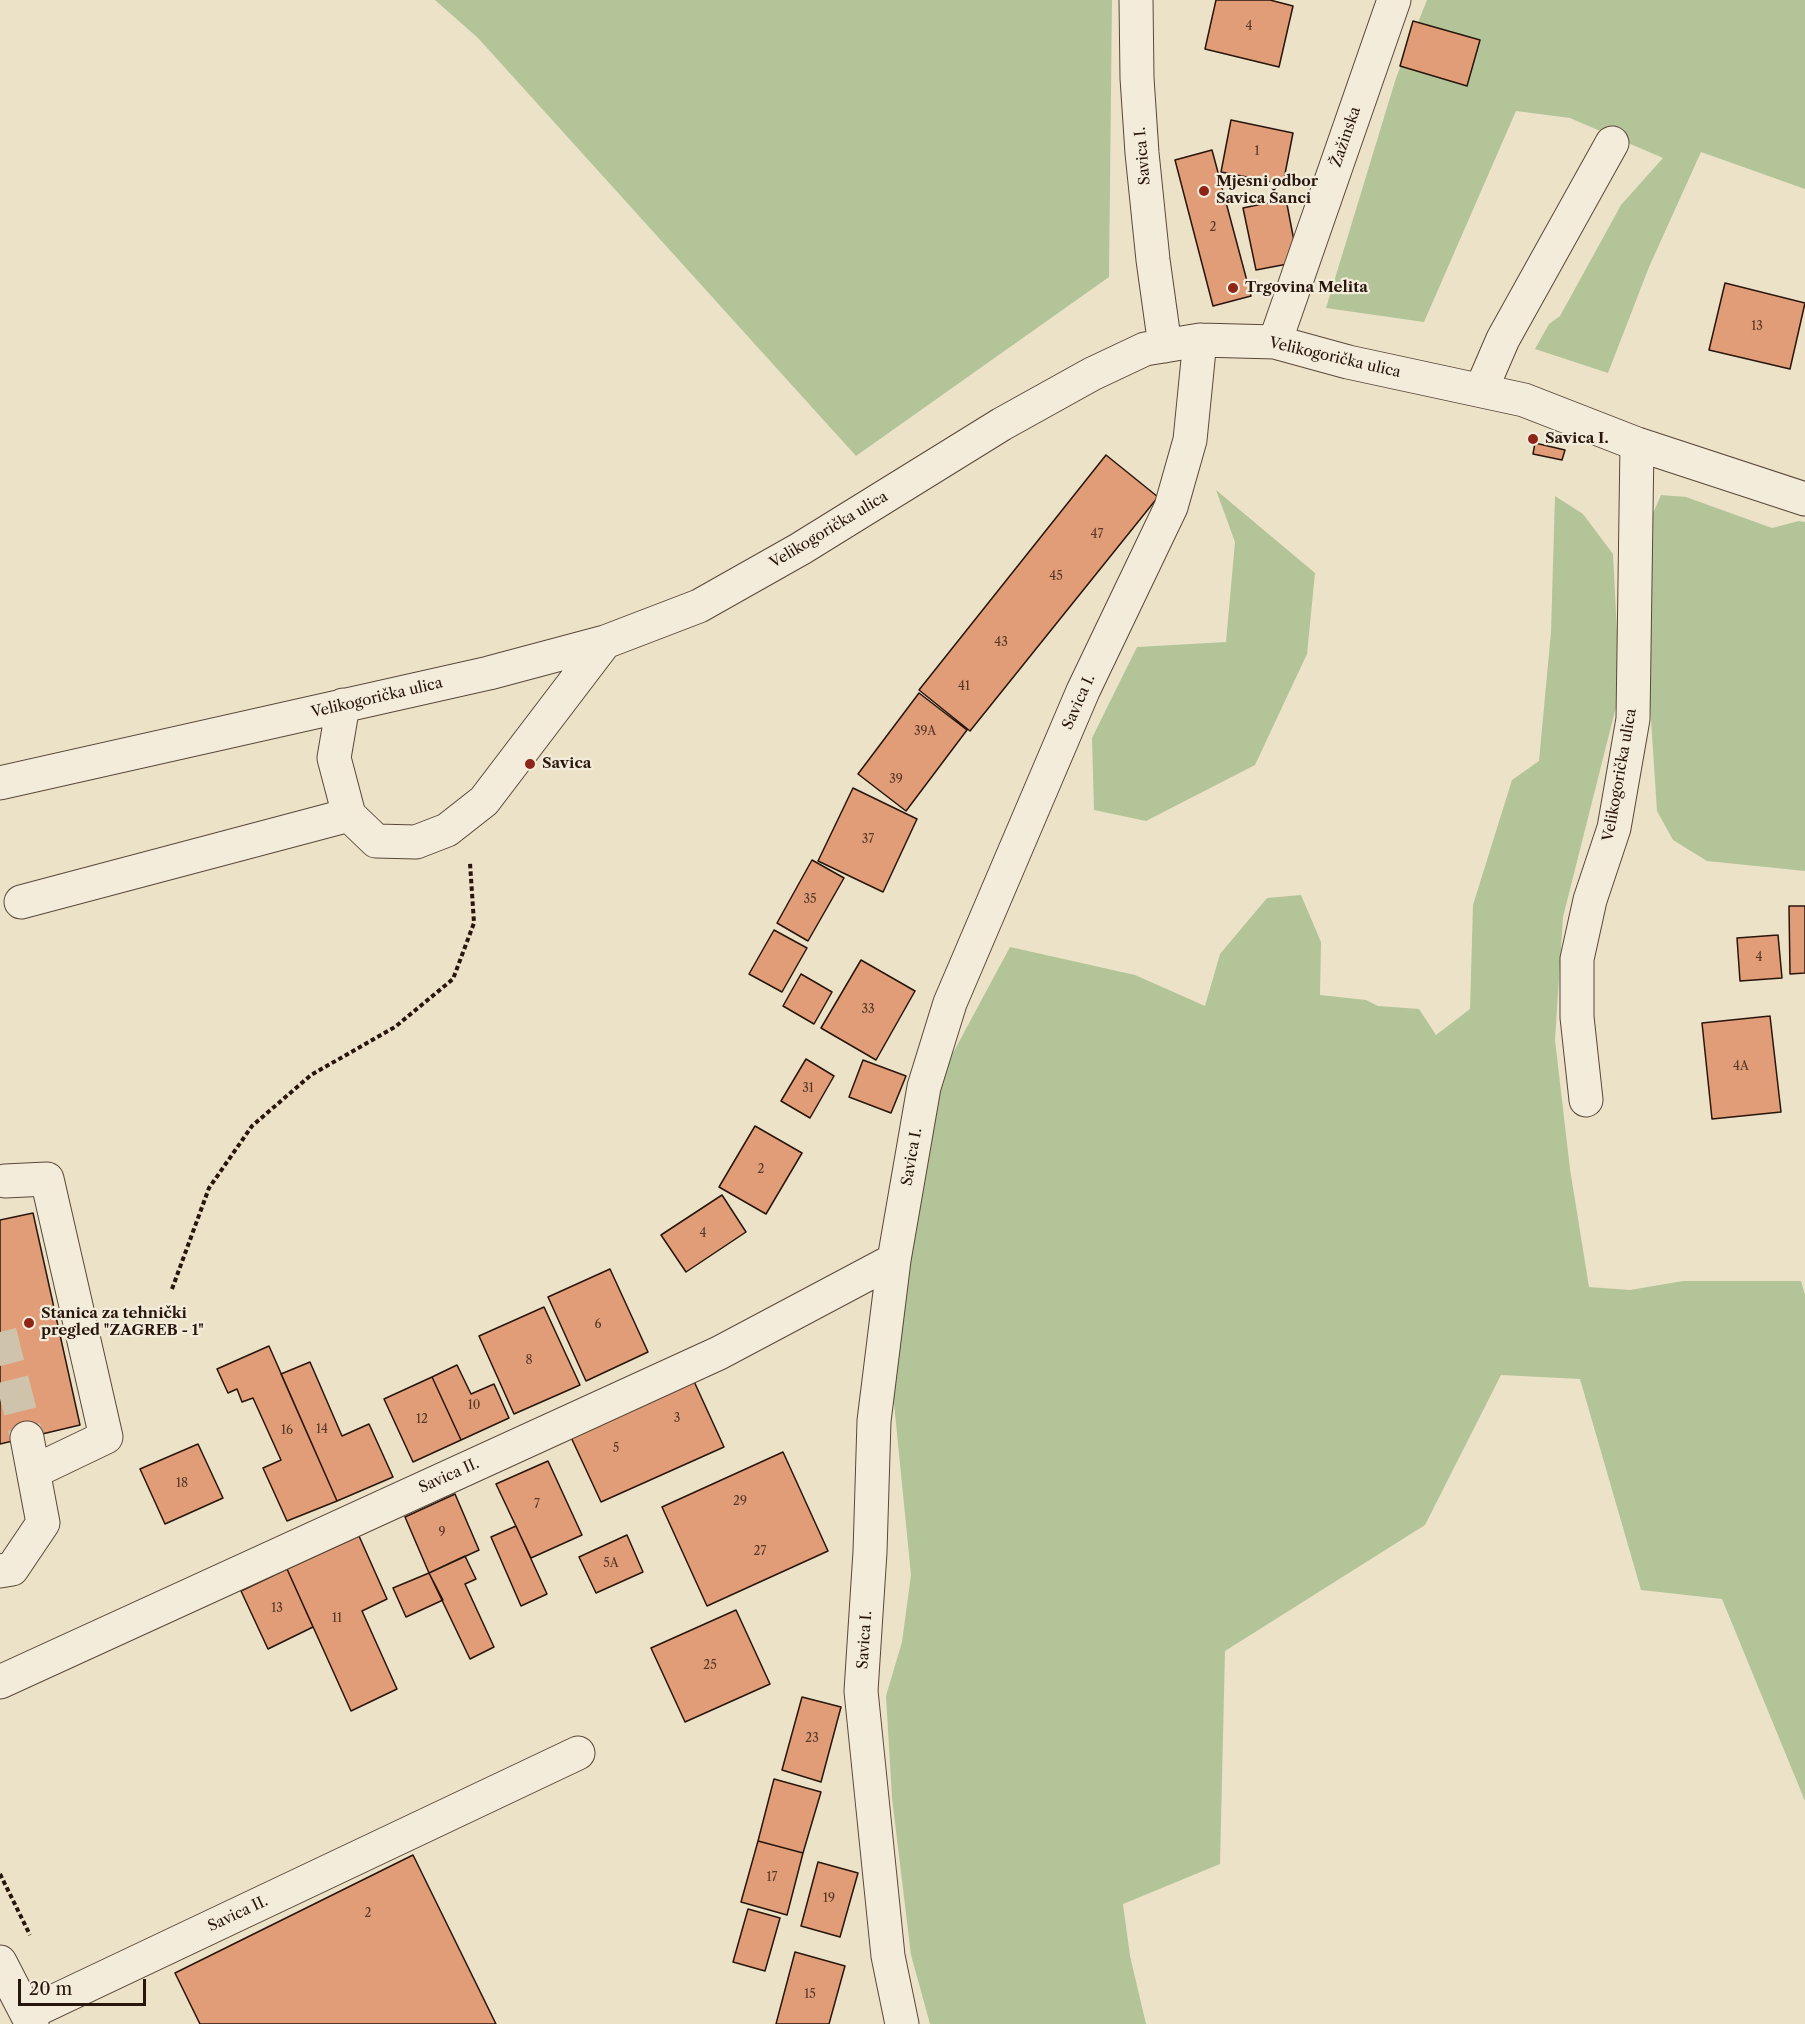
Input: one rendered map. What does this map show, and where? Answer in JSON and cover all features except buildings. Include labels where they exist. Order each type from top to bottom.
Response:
[{"type":"street","name":"Savica I.","points":[[1136,0],[1142,153],[1153,260],[1166,346]]},
{"type":"street","name":"Žažinska","points":[[1275,342],[1394,0]]},
{"type":"street","points":[[1481,390],[1503,339],[1612,143]]},
{"type":"street","name":"Savica I.","points":[[902,2024],[888,1956],[861,1691],[870,1552],[874,1421],[894,1260],[924,1087],[950,1004],[1083,691],[1171,507],[1190,440],[1200,340]]},
{"type":"street","name":"Velikogorička ulica","points":[[0,783],[489,673],[606,642],[699,606],[800,549],[1030,408],[1122,359],[1145,349],[1200,340],[1275,342],[1348,362],[1524,400],[1636,444],[1805,499]]},
{"type":"street","name":"Velikogorička ulica","points":[[1586,1100],[1577,1017],[1578,959],[1590,900],[1614,828],[1633,719],[1636,444]]},
{"type":"street","points":[[343,705],[334,758],[349,814],[376,842],[416,842],[447,830],[484,801],[606,642]]},
{"type":"street","points":[[21,902],[349,814]]},
{"type":"street","points":[[2,1174],[47,1179],[106,1437],[35,1472]]},
{"type":"street","name":"Savica II.","points":[[0,1682],[719,1353],[894,1260]]},
{"type":"street","points":[[0,1571],[12,1569],[43,1523],[27,1438]]},
{"type":"street","name":"Savica II.","points":[[30,2019],[578,1753]]},
{"type":"street","points":[[0,1962],[30,2019]]},
{"type":"path","points":[[172,1289],[209,1188],[252,1126],[311,1075],[394,1027],[453,979],[474,923],[470,861],[447,830]]},
{"type":"green space","points":[[435,0],[1112,0],[1109,277],[856,456],[478,38]]},
{"type":"green space","points":[[1427,0],[1805,0],[1805,189],[1701,152],[1649,267],[1608,373],[1535,349],[1549,324],[1560,316],[1621,205],[1663,158],[1570,118],[1516,111],[1424,322],[1326,308],[1396,78]]},
{"type":"green space","points":[[1216,490],[1315,573],[1307,654],[1255,765],[1146,821],[1094,810],[1092,738],[1137,647],[1226,642],[1235,542]]},
{"type":"green space","points":[[1661,495],[1686,497],[1772,528],[1799,521],[1805,522],[1805,871],[1707,861],[1673,840],[1657,811],[1644,613],[1650,520]]},
{"type":"green space","points":[[1555,496],[1583,514],[1613,554],[1620,691],[1563,917],[1555,1040],[1570,1169],[1589,1287],[1630,1290],[1683,1281],[1801,1281],[1805,1295],[1805,1801],[1722,1599],[1641,1590],[1580,1379],[1501,1375],[1425,1525],[1225,1651],[1220,1864],[1123,1904],[1130,1956],[1146,2024],[930,2024],[911,1955],[892,1798],[886,1696],[902,1642],[911,1575],[891,1373],[939,1079],[1010,947],[1135,975],[1205,1006],[1220,954],[1267,898],[1301,895],[1321,942],[1320,995],[1366,1000],[1378,1006],[1419,1009],[1436,1035],[1470,1009],[1473,905],[1512,780],[1539,761],[1551,632]]},
{"type":"tunnel","points":[[0,1332],[27,1438]]},
{"type":"place","name":"Mjesni odbor Savica Šanci","points":[[1204,191]]},
{"type":"place","name":"Trgovina Melita","points":[[1233,288]]},
{"type":"place","name":"Savica I.","points":[[1533,439]]},
{"type":"place","name":"Savica","points":[[530,764]]},
{"type":"place","name":"Stanica za tehnički pregled \"ZAGREB - 1\"","points":[[29,1323]]}]
